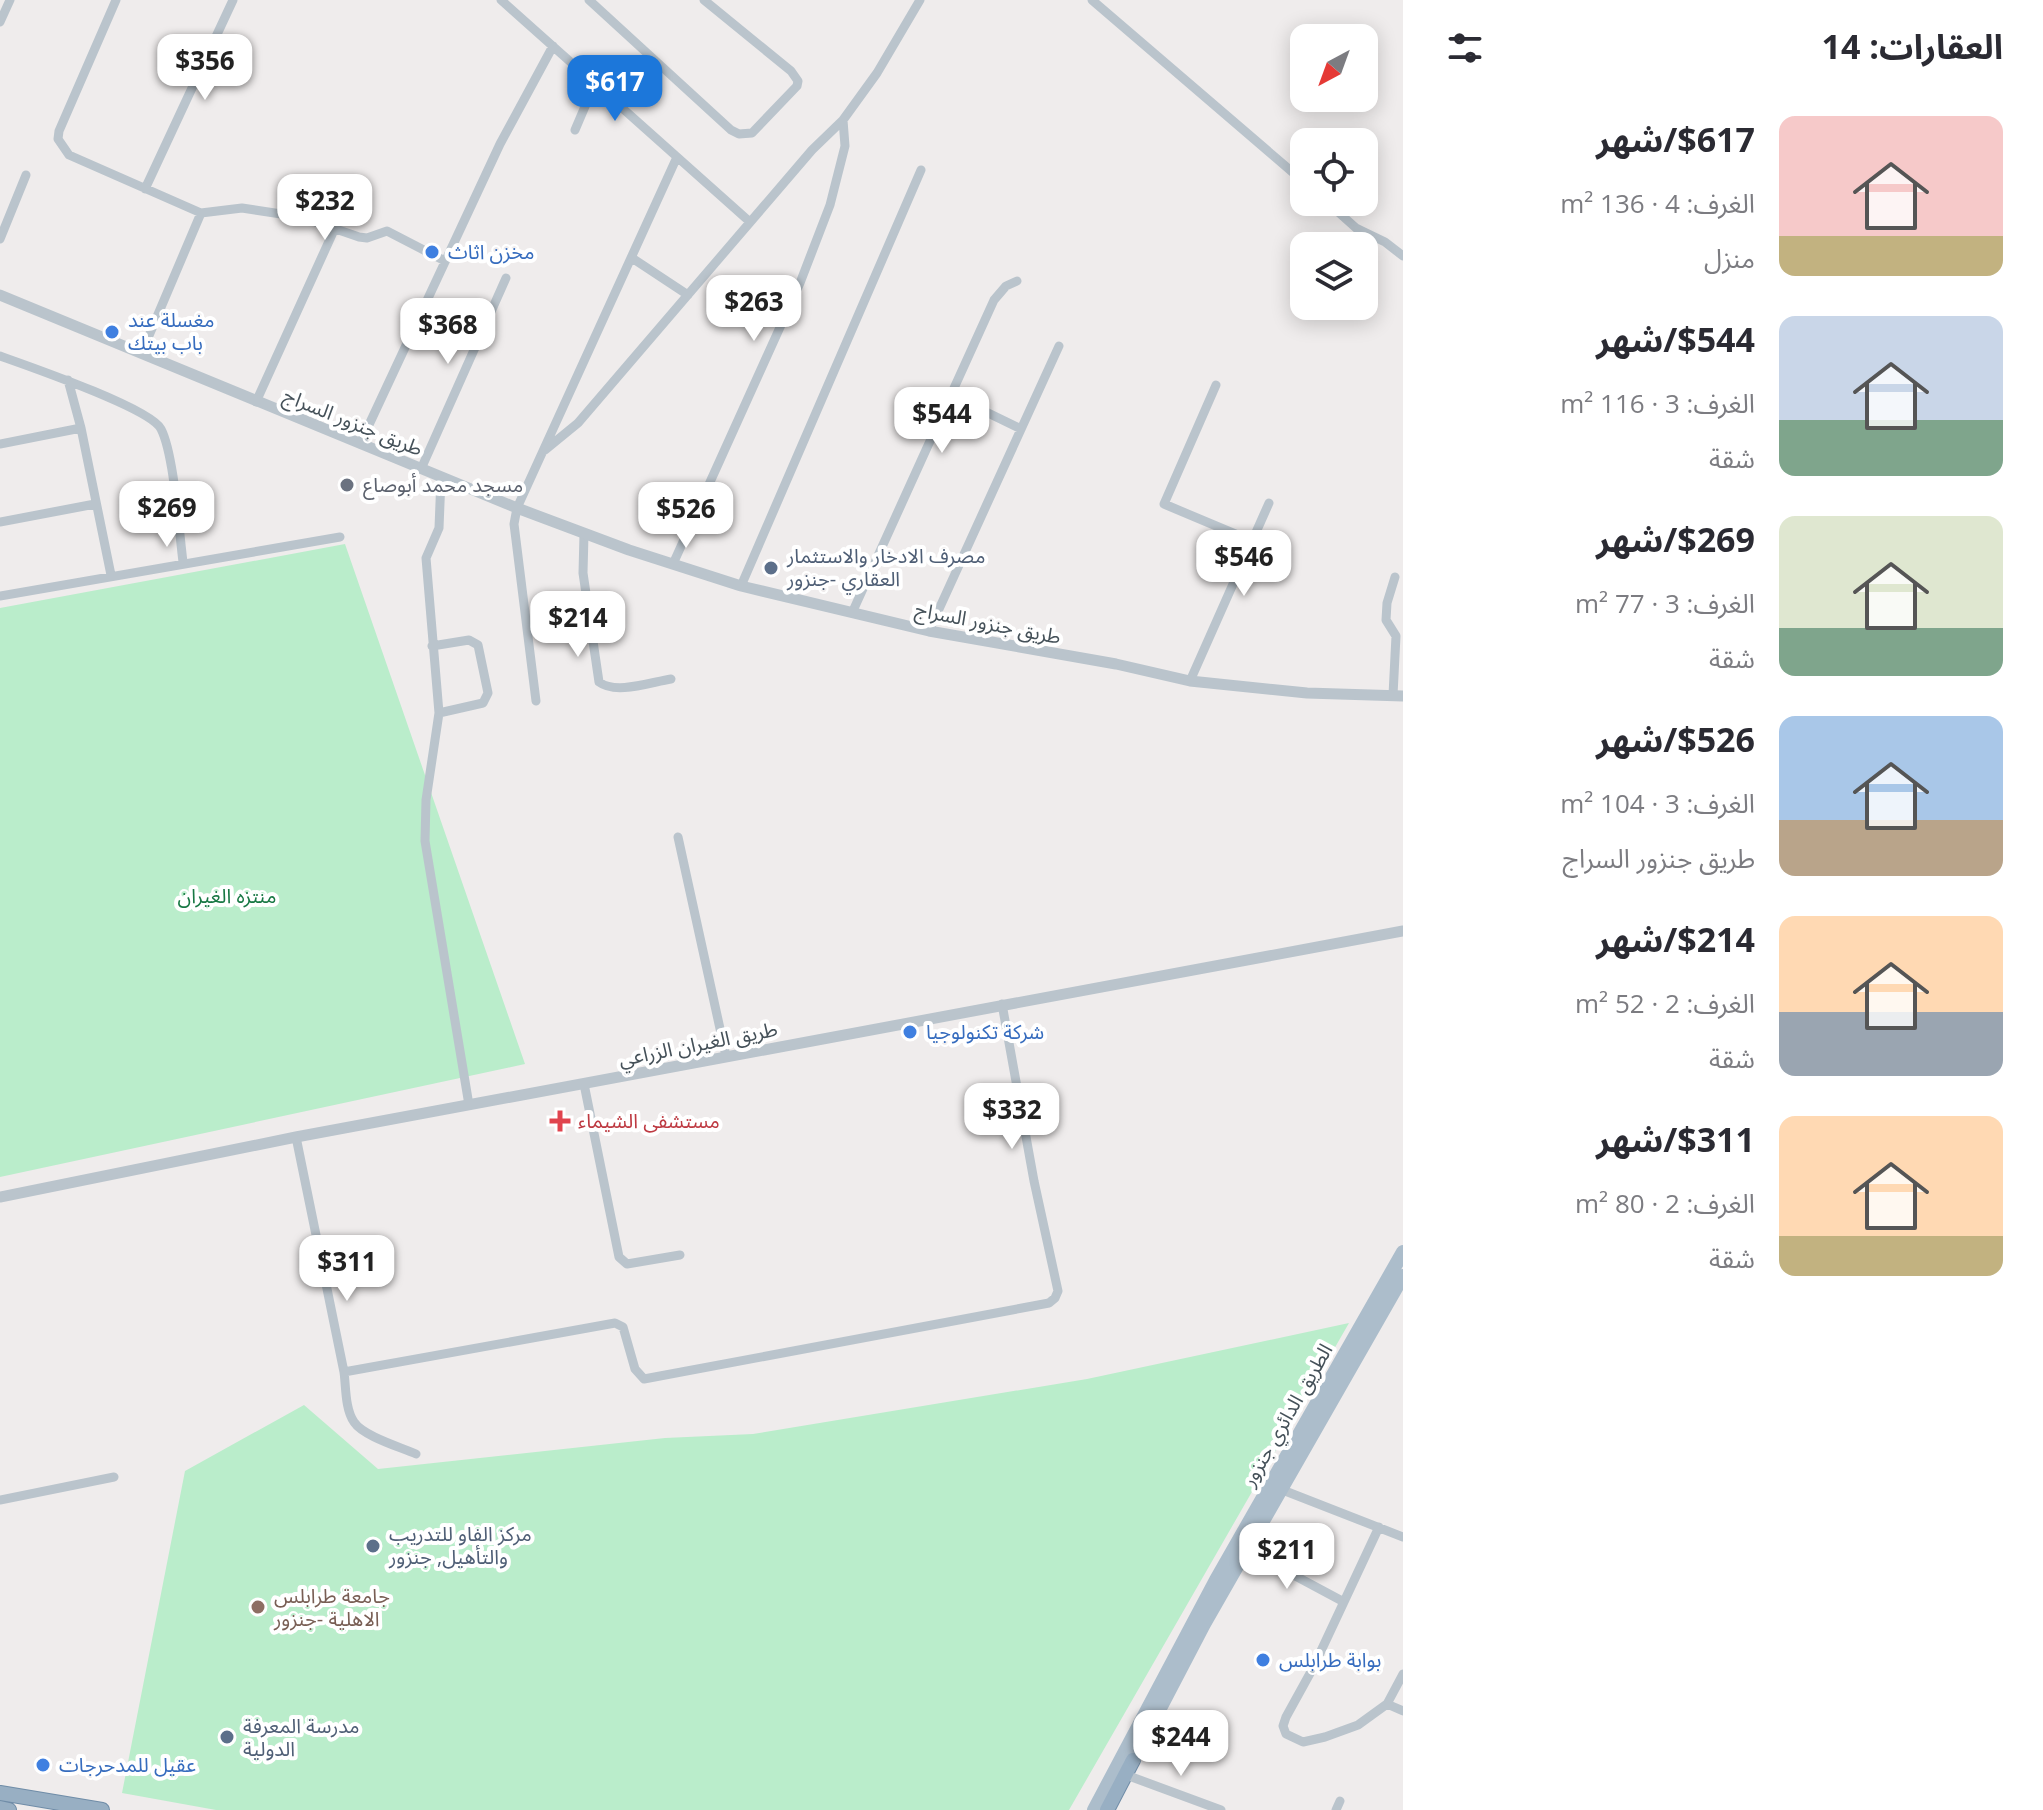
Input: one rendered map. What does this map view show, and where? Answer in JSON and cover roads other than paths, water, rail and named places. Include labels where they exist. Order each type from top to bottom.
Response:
[{"type":"highway","points":[[1117,1810],[1133,1760]]},
{"type":"highway","points":[[1107,1810],[1133,1760]]},
{"type":"highway","points":[[0,1793],[102,1810]]},
{"type":"highway","points":[[0,1808],[9,1810]]},
{"type":"main road","name":"الطريق الدائري جنزور","points":[[1094,1810],[1208,1593],[1403,1252]]},
{"type":"main road","name":"الطريق الدائري جنزور","points":[[1133,1760],[1204,1624],[1403,1276]]},
{"type":"street","points":[[0,22],[10,0]]},
{"type":"street","points":[[116,0],[59,131],[58,139],[69,155],[201,213],[242,208],[301,217],[367,238],[387,231],[445,261]]},
{"type":"street","points":[[145,189],[233,0]]},
{"type":"street","points":[[501,0],[750,222]]},
{"type":"street","points":[[589,0],[731,130],[739,134],[752,133],[797,86],[798,81],[791,71],[704,0]]},
{"type":"street","points":[[545,450],[578,423],[812,150],[843,120],[877,73],[920,0]]},
{"type":"street","points":[[1092,0],[1290,170]]},
{"type":"street","points":[[360,444],[500,144],[553,46]]},
{"type":"street","points":[[575,130],[595,83]]},
{"type":"street","points":[[673,564],[800,283],[830,205],[845,146],[843,120]]},
{"type":"street","points":[[536,701],[514,524],[517,508],[677,157]]},
{"type":"street","points":[[741,586],[921,170]]},
{"type":"street","points":[[0,239],[26,175]]},
{"type":"street","points":[[142,352],[201,213]]},
{"type":"street","points":[[1343,216],[1356,228],[1385,242],[1403,256]]},
{"type":"street","points":[[256,402],[335,228]]},
{"type":"street","points":[[632,258],[688,295]]},
{"type":"street","points":[[421,469],[506,278]]},
{"type":"street","points":[[852,613],[994,300],[1006,286],[1017,281]]},
{"type":"street","name":"طريق جنزور السراج","points":[[0,295],[517,508],[584,534],[741,586],[929,631],[1116,664],[1190,681],[1279,691],[1398,696]]},
{"type":"street","points":[[929,631],[1059,346]]},
{"type":"street","points":[[0,356],[68,380],[155,420],[161,428],[169,457],[183,562]]},
{"type":"street","points":[[68,380],[111,575]]},
{"type":"street","points":[[1216,385],[1164,504],[1252,541]]},
{"type":"street","points":[[951,395],[1021,429]]},
{"type":"street","points":[[0,444],[81,428]]},
{"type":"street","points":[[441,478],[439,528],[426,558],[439,713],[426,800],[425,841],[469,1105]]},
{"type":"street","points":[[1190,681],[1269,503]]},
{"type":"street","points":[[0,522],[95,504]]},
{"type":"street","points":[[584,534],[583,573],[599,682],[605,687],[616,688],[671,679]]},
{"type":"street","points":[[0,596],[340,537]]},
{"type":"street","points":[[1395,577],[1387,603],[1386,620],[1396,636],[1398,696]]},
{"type":"street","points":[[432,646],[469,640],[478,645],[488,693],[483,703],[439,713]]},
{"type":"street","points":[[678,837],[726,1056]]},
{"type":"street","name":"طريق الغيران الزراعي","points":[[0,1197],[296,1137],[1403,931]]},
{"type":"street","points":[[344,1372],[615,1323],[623,1327],[635,1369],[644,1379],[1049,1303],[1058,1291],[1034,1181],[1002,1004]]},
{"type":"street","points":[[584,1084],[619,1257],[627,1264],[680,1255]]},
{"type":"street","points":[[296,1137],[344,1372],[349,1411],[354,1423],[363,1431],[416,1454]]},
{"type":"street","points":[[0,1500],[114,1477]]},
{"type":"street","points":[[1280,1489],[1403,1537]]},
{"type":"street","points":[[1379,1527],[1286,1717],[1283,1726],[1286,1734],[1303,1742],[1358,1725],[1387,1704],[1403,1674]]},
{"type":"street","points":[[1247,1550],[1344,1602]]},
{"type":"street","points":[[1387,1704],[1403,1711]]},
{"type":"street","points":[[1129,1776],[1221,1810]]},
{"type":"place","name":"مخزن اثاث","points":[[432,252]]},
{"type":"place","name":"مغسلة عند باب بيتك","points":[[112,332]]},
{"type":"place","name":"مسجد محمد أبوصاع","points":[[347,485]]},
{"type":"place","name":"مصرف الادخار والاستثمار العقاري -جنزور","points":[[771,568]]},
{"type":"place","name":"شركة تكنولوجيا","points":[[910,1032]]},
{"type":"place","name":"مستشفى الشيماء","points":[[560,1121]]},
{"type":"place","name":"مركز الفاو للتدريب والتأهيل, جنزور","points":[[373,1546]]},
{"type":"place","name":"جامعة طرابلس الاهلية -جنزور","points":[[258,1607]]},
{"type":"place","name":"بوابة طرابلس","points":[[1263,1660]]},
{"type":"place","name":"مدرسة المعرفة الدولية","points":[[227,1737]]},
{"type":"place","name":"عقيل للمدحرجات","points":[[43,1765]]},
{"type":"park label","name":"منتزه الغيران","points":[[227,896]]}]
